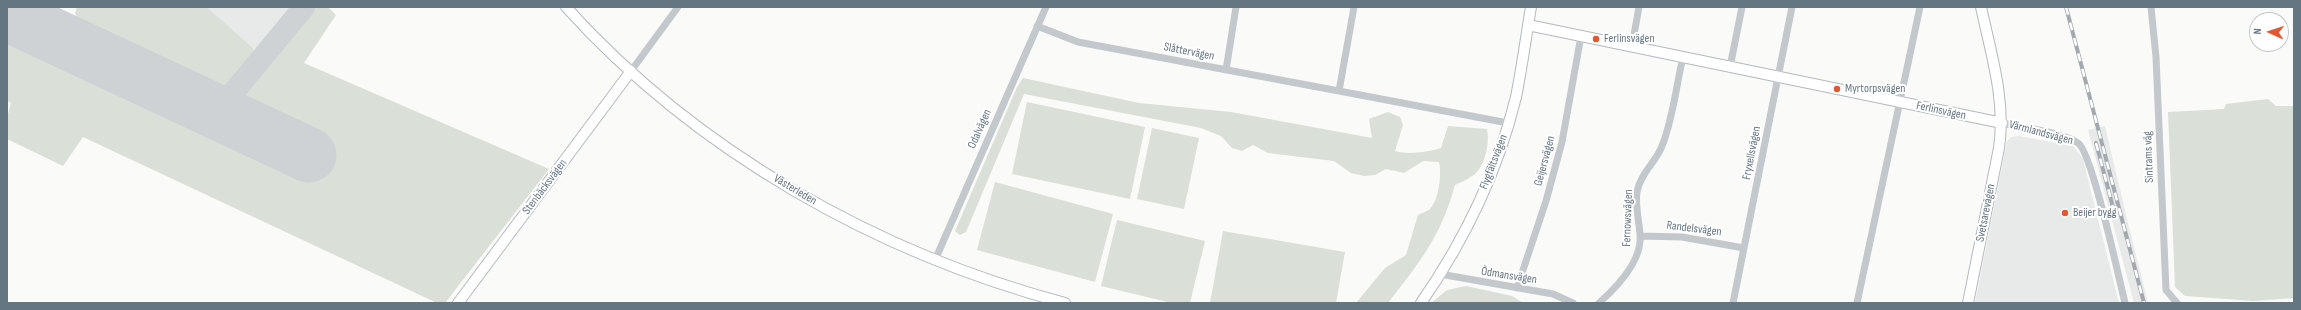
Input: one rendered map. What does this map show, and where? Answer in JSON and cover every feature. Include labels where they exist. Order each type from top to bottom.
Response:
[{"type":"street","name":"Västerleden","points":[[566,7],[631,71],[706,132],[779,181],[853,223],[935,260],[1012,287],[1065,303]]},
{"type":"street","points":[[631,71],[678,7]]},
{"type":"street","name":"Odalvägen","points":[[935,260],[1046,7]]},
{"type":"street","points":[[1226,70],[1236,7]]},
{"type":"street","points":[[1339,91],[1354,7]]},
{"type":"street","name":"Flygfältsvägen","points":[[1421,303],[1440,274],[1472,217],[1494,166],[1516,96],[1531,7]]},
{"type":"street","points":[[1632,46],[1639,7]]},
{"type":"street","points":[[1730,67],[1742,7]]},
{"type":"street","name":"Fryxellsvägen","points":[[1733,303],[1792,7]]},
{"type":"street","points":[[1857,303],[1920,7]]},
{"type":"street","name":"Värmlandsvägen","points":[[1981,7],[2000,93],[2002,123],[2068,138],[2079,143],[2090,165],[2125,303]]},
{"type":"street","name":"Sintrams väg","points":[[2151,7],[2156,57],[2166,290],[2177,303]]},
{"type":"street","name":"Ferlinsvägen","points":[[1528,25],[2002,123]]},
{"type":"street","name":"Slåttervägen","points":[[1037,26],[1078,42],[1508,123]]},
{"type":"street","name":"Geijersvägen","points":[[1517,288],[1546,201],[1562,142],[1581,36]]},
{"type":"street","name":"Fernowsvägen","points":[[1599,303],[1609,295],[1633,263],[1639,250],[1641,236],[1636,208],[1637,191],[1643,176],[1662,148],[1683,57]]},
{"type":"street","name":"Stenbäcksvägen","points":[[458,303],[631,71]]},
{"type":"street","name":"Svetsarevägen","points":[[1968,303],[1999,148],[2002,123]]},
{"type":"street","name":"Randelsvägen","points":[[1641,236],[1682,237],[1744,248]]},
{"type":"street","name":"Ödmansvägen","points":[[1440,274],[1553,294],[1573,303]]},
{"type":"shaded area","points":[[77,7],[207,7],[253,48],[255,55],[227,90],[220,92],[82,26],[75,13]]},
{"type":"shaded area","points":[[207,7],[312,7],[270,58],[260,50],[254,49]]},
{"type":"shaded area","points":[[313,7],[328,7],[336,15],[304,63],[549,169],[445,303],[437,303],[83,137],[63,166],[7,139],[7,118],[11,103],[7,101],[7,35],[302,172],[317,137],[250,105],[246,101],[245,93]]},
{"type":"shaded area","points":[[1023,78],[1139,103],[1231,112],[1372,138],[1369,119],[1388,112],[1400,117],[1403,125],[1395,151],[1406,153],[1430,151],[1441,148],[1448,126],[1487,129],[1488,141],[1486,155],[1476,172],[1468,179],[1455,185],[1436,234],[1420,261],[1388,303],[1356,303],[1385,268],[1406,255],[1418,215],[1429,210],[1435,200],[1440,180],[1439,162],[1423,161],[1404,173],[1386,169],[1375,175],[1364,176],[1351,173],[1334,161],[1268,153],[1253,145],[1242,151],[1232,148],[1221,136],[1201,128],[1024,94],[966,232],[960,235],[955,231],[1017,87]]},
{"type":"shaded area","points":[[2268,99],[2276,106],[2294,106],[2294,298],[2253,301],[2185,296],[2175,287],[2168,112],[2224,109],[2226,104]]},
{"type":"shaded area","points":[[1027,102],[1145,127],[1130,199],[1012,174]]},
{"type":"shaded area","points":[[2105,126],[2148,303],[2134,303],[2088,130]]},
{"type":"shaded area","points":[[1152,128],[1199,138],[1184,209],[1137,199]]},
{"type":"shaded area","points":[[2019,136],[2073,146],[2083,159],[2119,303],[1975,303],[2007,141],[2011,137]]},
{"type":"shaded area","points":[[995,182],[1113,214],[1095,282],[977,250]]},
{"type":"shaded area","points":[[1117,220],[1205,241],[1190,303],[1172,303],[1101,286]]},
{"type":"shaded area","points":[[1223,231],[1345,252],[1336,303],[1210,303]]},
{"type":"shaded area","points":[[1466,286],[1512,296],[1523,303],[1431,303],[1447,290]]},
{"type":"taxiway","points":[[201,104],[217,104],[228,99],[304,7]]},
{"type":"runway","points":[[7,14],[309,155]]},
{"type":"railway","points":[[2066,7],[2144,303]]},
{"type":"railway","points":[[2096,143],[2114,211]]},
{"type":"place","name":"Ferlinsvägen","points":[[1596,39]]},
{"type":"place","name":"Myrtorpsvägen","points":[[1837,89]]},
{"type":"place","name":"Beijer bygg","points":[[2065,213]]}]
